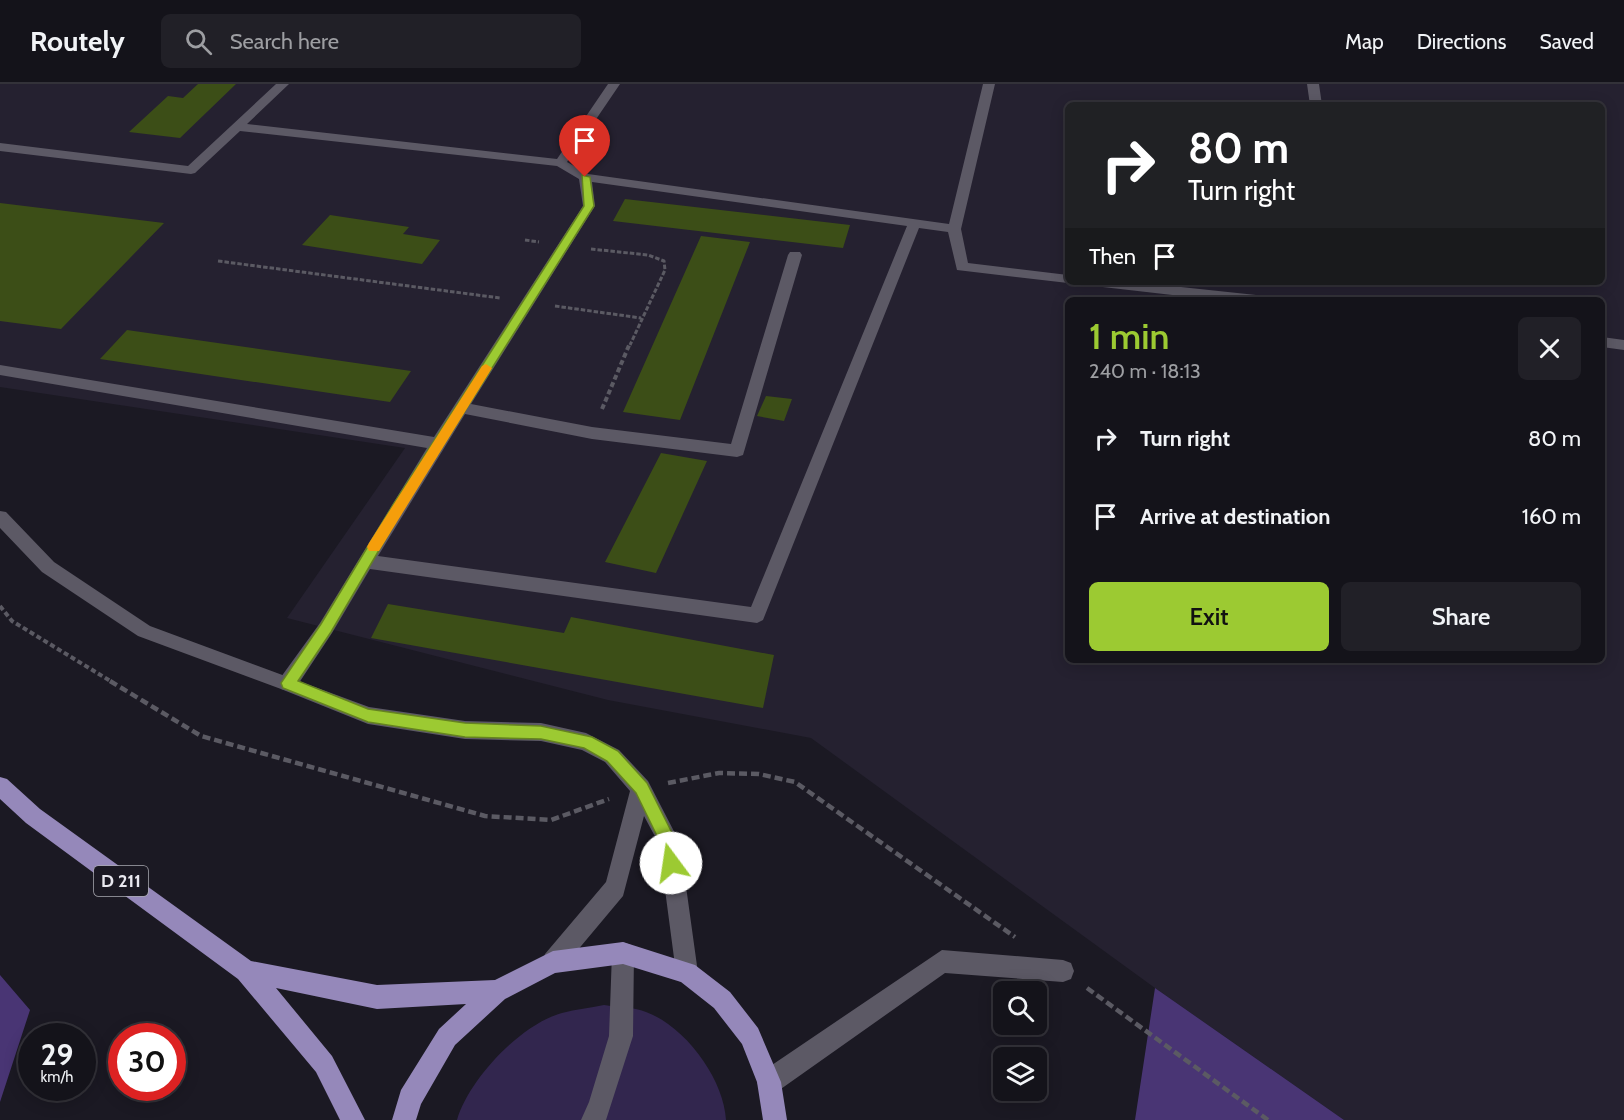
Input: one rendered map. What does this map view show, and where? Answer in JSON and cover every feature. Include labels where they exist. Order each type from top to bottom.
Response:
[{"type":"main road","name":"D 211","points":[[0,786],[33,816],[246,971],[324,1064],[352,1120]]},
{"type":"main road","points":[[404,1120],[410,1099],[447,1037],[497,991],[553,962],[622,953],[687,973],[722,1000],[750,1036],[769,1082],[775,1120]]},
{"type":"main road","name":"D 211","points":[[246,971],[377,997],[497,991]]},
{"type":"street","points":[[0,147],[191,170],[283,84]]},
{"type":"street","points":[[560,163],[614,84]]},
{"type":"street","points":[[989,84],[954,229],[962,267],[1065,279]]},
{"type":"street","points":[[1313,84],[1316,102]]},
{"type":"street","points":[[239,127],[560,163],[585,177],[954,229]]},
{"type":"street","points":[[288,683],[326,628],[438,444],[589,206],[585,177]]},
{"type":"street","points":[[366,561],[757,615],[914,224]]},
{"type":"street","points":[[461,408],[592,433],[737,452],[795,255]]},
{"type":"street","points":[[1120,285],[1228,297]]},
{"type":"street","points":[[1145,288],[1152,297]]},
{"type":"street","points":[[1605,342],[1624,345]]},
{"type":"street","points":[[0,370],[438,444]]},
{"type":"street","points":[[0,517],[48,567],[144,631],[288,683],[368,716],[465,730],[541,732],[586,742],[612,756],[641,788],[669,843],[687,973]]},
{"type":"street","points":[[553,962],[615,888],[641,788]]},
{"type":"street","points":[[593,1120],[600,1107],[621,1036],[622,953]]},
{"type":"street","points":[[769,1082],[942,961],[1063,971]]},
{"type":"path","points":[[525,240],[648,255],[664,261],[665,270],[641,318],[592,433]]},
{"type":"path","points":[[218,261],[641,318]]},
{"type":"shaded area","points":[[0,84],[1624,84],[1624,1120],[1344,1120],[1155,988],[811,738],[608,700],[287,618],[405,448],[0,387]]},
{"type":"shaded area","points":[[0,975],[30,1010],[26,1023],[18,1023],[18,1047],[0,1102]]},
{"type":"shaded area","points":[[1155,988],[1344,1120],[1135,1120]]},
{"type":"shaded area","points":[[604,1005],[646,1012],[675,1029],[700,1056],[710,1072],[724,1104],[726,1120],[457,1120],[463,1104],[485,1071],[514,1041],[546,1019],[562,1013]]},
{"type":"building","points":[[198,84],[236,84],[180,138],[129,132],[168,96],[183,98]]},
{"type":"building","points":[[625,199],[850,225],[843,248],[613,221]]},
{"type":"building","points":[[0,203],[164,223],[61,329],[0,321]]},
{"type":"building","points":[[330,215],[409,227],[403,234],[440,240],[422,264],[302,245]]},
{"type":"building","points":[[701,236],[750,242],[680,420],[623,412]]},
{"type":"building","points":[[127,330],[411,371],[390,402],[100,359]]},
{"type":"building","points":[[766,396],[792,399],[784,421],[757,416]]},
{"type":"building","points":[[661,453],[707,461],[656,573],[605,562]]},
{"type":"building","points":[[388,604],[564,633],[571,617],[774,655],[763,708],[371,638]]},
{"type":"slow traffic","points":[[374,547],[486,368]]},
{"type":"route","points":[[585,177],[589,206],[397,508],[326,628],[288,683],[368,716],[465,730],[541,732],[586,742],[612,756],[641,788],[669,843],[671,863]]}]
